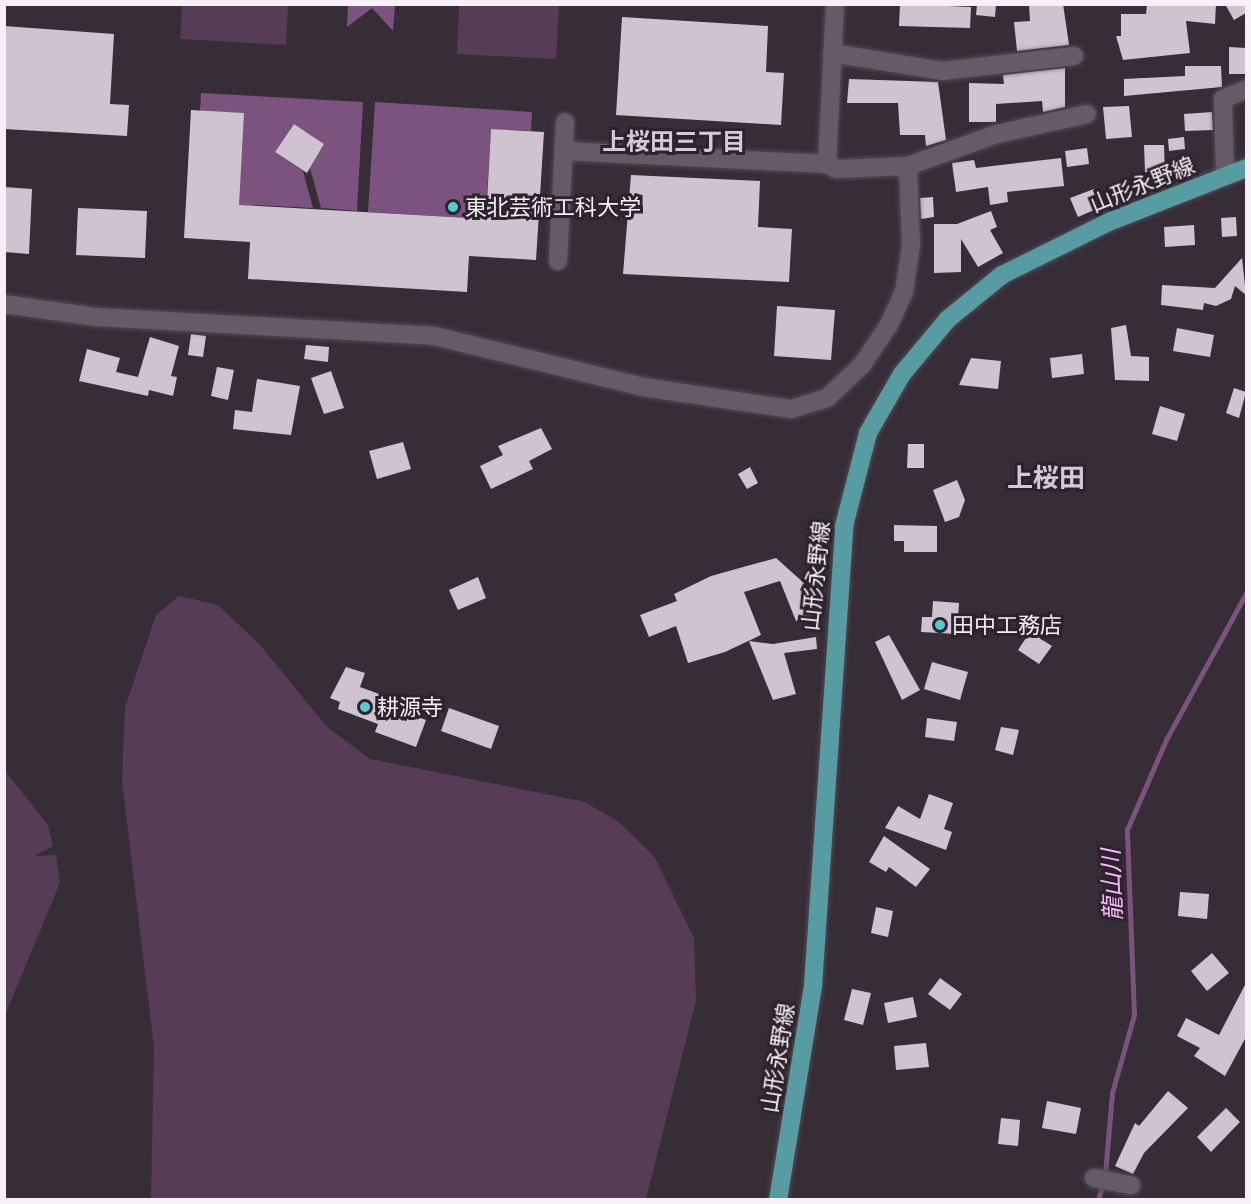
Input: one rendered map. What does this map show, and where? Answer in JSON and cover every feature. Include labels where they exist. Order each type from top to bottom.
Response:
[{"type":"main road","name":"山形永野線","points":[[778,1200],[813,986],[844,526],[868,433],[902,374],[940,328],[1002,275],[1111,221],[1246,168]]},
{"type":"street","points":[[827,164],[835,4]]},
{"type":"street","points":[[832,52],[942,71],[1074,57]]},
{"type":"street","points":[[1226,176],[1223,99],[1246,88]]},
{"type":"street","points":[[563,151],[827,164],[836,169],[908,166],[997,135],[1087,114]]},
{"type":"street","points":[[558,261],[565,122]]},
{"type":"street","points":[[4,304],[97,316],[434,336],[643,387],[791,409],[827,398],[862,365],[890,323],[904,292],[911,245],[908,166]]},
{"type":"street","points":[[1094,1178],[1131,1185]]},
{"type":"shaded area","points":[[182,5],[288,5],[286,45],[180,39]]},
{"type":"shaded area","points":[[348,5],[395,5],[393,31],[372,8],[347,27]]},
{"type":"shaded area","points":[[459,5],[559,5],[556,59],[457,54]]},
{"type":"shaded area","points":[[201,93],[363,102],[357,211],[321,208],[310,168],[324,144],[294,124],[275,152],[303,171],[313,208],[255,205],[253,228],[237,227],[200,111]]},
{"type":"shaded area","points":[[375,102],[532,112],[531,131],[491,129],[484,241],[468,218],[368,212]]},
{"type":"shaded area","points":[[179,596],[218,605],[260,645],[327,727],[370,759],[585,802],[620,823],[654,856],[694,938],[696,1000],[646,1199],[151,1199],[154,1047],[122,781],[125,707],[156,615]]},
{"type":"shaded area","points":[[5,771],[48,825],[53,846],[34,856],[56,855],[60,883],[5,1015]]},
{"type":"building","points":[[900,4],[971,7],[970,28],[899,26]]},
{"type":"building","points":[[977,4],[996,4],[995,17],[976,15]]},
{"type":"building","points":[[1029,4],[1063,4],[1069,45],[1017,51],[1014,22],[1030,21]]},
{"type":"building","points":[[1147,4],[1216,4],[1215,24],[1186,21],[1190,53],[1123,60],[1116,36],[1121,36],[1121,14],[1146,14]]},
{"type":"building","points":[[1225,4],[1246,4],[1246,13],[1234,20]]},
{"type":"building","points":[[622,17],[768,26],[766,72],[784,73],[781,125],[616,115]]},
{"type":"building","points":[[4,26],[114,34],[110,104],[129,105],[127,136],[4,129]]},
{"type":"building","points":[[1229,47],[1246,48],[1246,74],[1229,74]]},
{"type":"building","points":[[1185,66],[1221,66],[1222,87],[1124,96],[1124,79],[1185,76]]},
{"type":"building","points":[[1065,68],[1065,107],[1043,112],[1042,101],[996,104],[996,122],[969,122],[969,83],[1004,84],[1003,75]]},
{"type":"building","points":[[849,79],[938,82],[946,140],[926,146],[925,135],[900,135],[898,103],[847,103]]},
{"type":"building","points":[[1129,106],[1132,137],[1106,139],[1103,107]]},
{"type":"building","points":[[191,110],[244,113],[239,205],[486,219],[491,129],[544,132],[536,260],[469,256],[467,292],[248,279],[250,242],[184,238]]},
{"type":"building","points":[[1212,112],[1213,130],[1185,131],[1184,114]]},
{"type":"building","points":[[294,124],[324,144],[307,173],[275,152]]},
{"type":"building","points":[[1184,137],[1185,149],[1169,151],[1168,139]]},
{"type":"building","points":[[1144,145],[1164,145],[1165,173],[1145,172]]},
{"type":"building","points":[[1087,148],[1089,164],[1067,167],[1065,151]]},
{"type":"building","points":[[1061,158],[1064,186],[1007,192],[1008,202],[990,205],[988,187],[956,192],[952,163],[974,160],[976,168]]},
{"type":"building","points":[[631,175],[760,181],[758,227],[792,229],[789,282],[623,274]]},
{"type":"building","points":[[4,187],[32,189],[29,254],[4,252]]},
{"type":"building","points":[[1094,189],[1101,207],[1078,217],[1070,198]]},
{"type":"building","points":[[933,197],[934,217],[921,219],[920,198]]},
{"type":"building","points":[[78,208],[147,211],[145,258],[76,255]]},
{"type":"building","points":[[991,211],[997,227],[990,230],[1003,253],[978,267],[961,239],[961,272],[934,273],[934,224],[957,224]]},
{"type":"building","points":[[1236,217],[1237,236],[1222,237],[1221,218]]},
{"type":"building","points":[[1194,225],[1195,245],[1165,247],[1164,227]]},
{"type":"building","points":[[1242,258],[1246,295],[1235,286],[1231,299],[1216,306],[1204,303],[1203,310],[1161,305],[1162,285],[1215,288]]},
{"type":"building","points":[[777,306],[835,310],[831,360],[774,356]]},
{"type":"building","points":[[1126,325],[1131,356],[1149,357],[1149,381],[1115,380],[1111,328]]},
{"type":"building","points":[[1177,328],[1214,335],[1210,357],[1173,351]]},
{"type":"building","points":[[191,334],[206,336],[203,357],[188,355]]},
{"type":"building","points":[[150,337],[179,346],[171,376],[177,377],[173,396],[149,390],[148,396],[79,381],[87,349],[120,358],[116,372],[138,377]]},
{"type":"building","points":[[306,345],[329,347],[328,362],[304,359]]},
{"type":"building","points":[[1082,354],[1084,374],[1052,378],[1050,358]]},
{"type":"building","points":[[971,358],[1001,361],[998,389],[959,385]]},
{"type":"building","points":[[217,367],[234,370],[228,400],[211,396]]},
{"type":"building","points":[[331,371],[344,408],[324,414],[311,378]]},
{"type":"building","points":[[257,379],[300,386],[291,435],[233,429],[235,410],[252,412]]},
{"type":"building","points":[[1234,388],[1246,392],[1239,418],[1226,413]]},
{"type":"building","points":[[1160,406],[1185,414],[1177,441],[1152,434]]},
{"type":"building","points":[[541,428],[552,449],[529,461],[533,469],[491,489],[480,466],[503,455],[498,446]]},
{"type":"building","points":[[403,442],[411,469],[377,479],[369,451]]},
{"type":"building","points":[[908,444],[924,444],[924,468],[907,468]]},
{"type":"building","points":[[750,467],[758,483],[747,489],[738,474]]},
{"type":"building","points":[[957,480],[965,500],[959,517],[945,522],[933,490]]},
{"type":"building","points":[[894,525],[937,526],[937,552],[904,552],[904,541],[894,541]]},
{"type":"building","points":[[776,558],[805,584],[816,614],[796,621],[780,581],[744,592],[761,635],[725,652],[688,663],[676,626],[649,637],[640,615],[677,601],[674,594],[711,576]]},
{"type":"building","points":[[478,577],[486,598],[458,610],[449,590]]},
{"type":"building","name":"田中工務店","points":[[933,601],[959,603],[957,634],[921,632],[922,617],[932,617]]},
{"type":"building","points":[[1030,632],[1052,646],[1039,664],[1018,650]]},
{"type":"building","points":[[889,635],[920,690],[902,700],[875,642]]},
{"type":"building","points":[[816,637],[817,649],[784,653],[796,694],[773,700],[749,641],[773,644]]},
{"type":"building","points":[[932,662],[968,672],[960,700],[924,689]]},
{"type":"building","name":"耕源寺","points":[[346,667],[365,673],[360,687],[390,698],[387,706],[426,720],[416,747],[375,732],[378,724],[338,709],[340,702],[330,698]]},
{"type":"building","points":[[449,708],[499,726],[491,749],[441,731]]},
{"type":"building","points":[[927,718],[957,722],[954,741],[925,737]]},
{"type":"building","points":[[1001,727],[1019,730],[1013,755],[995,750]]},
{"type":"building","points":[[929,794],[953,803],[944,829],[952,832],[946,850],[885,828],[898,806],[920,819]]},
{"type":"building","points":[[884,836],[930,869],[916,887],[889,867],[886,872],[869,862]]},
{"type":"building","points":[[1180,892],[1209,894],[1207,919],[1178,916]]},
{"type":"building","points":[[876,907],[893,911],[888,937],[871,933]]},
{"type":"building","points":[[1212,953],[1229,973],[1207,991],[1191,971]]},
{"type":"building","points":[[940,978],[962,994],[950,1010],[928,994]]},
{"type":"building","points":[[1246,983],[1246,1037],[1225,1076],[1194,1056],[1200,1048],[1177,1036],[1186,1018],[1219,1035]]},
{"type":"building","points":[[852,989],[871,993],[863,1025],[844,1020]]},
{"type":"building","points":[[913,997],[917,1017],[888,1023],[884,1003]]},
{"type":"building","points":[[926,1043],[929,1067],[896,1070],[894,1046]]},
{"type":"building","points":[[1168,1091],[1188,1108],[1144,1153],[1133,1174],[1115,1166],[1135,1123],[1139,1126]]},
{"type":"building","points":[[1047,1101],[1081,1108],[1076,1134],[1042,1128]]},
{"type":"building","points":[[1226,1108],[1240,1122],[1211,1152],[1197,1137]]},
{"type":"building","points":[[1001,1118],[1020,1120],[1018,1146],[998,1144]]},
{"type":"waterway","name":"龍山川","points":[[1105,1175],[1112,1093],[1134,1015],[1127,830],[1166,740],[1246,593]]},
{"type":"waterway","name":"龍山川","points":[[1098,1200],[1103,1183]]},
{"type":"place","name":"東北芸術工科大学","points":[[453,207]]},
{"type":"place","name":"田中工務店","points":[[940,625]]},
{"type":"place","name":"耕源寺","points":[[365,707]]},
{"type":"district","name":"上桜田三丁目","points":[[674,141]]},
{"type":"district","name":"上桜田","points":[[1046,477]]}]
